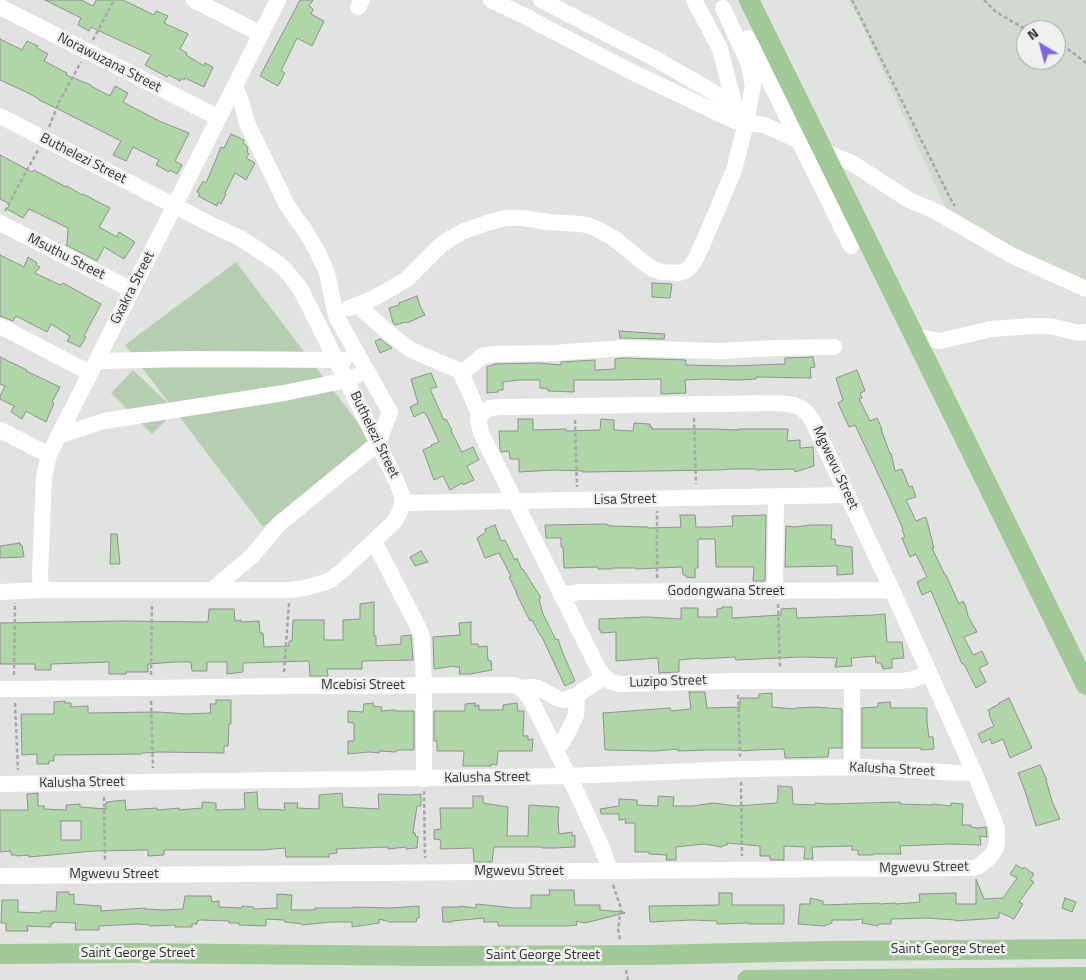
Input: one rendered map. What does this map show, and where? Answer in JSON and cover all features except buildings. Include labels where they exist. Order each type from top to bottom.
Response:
[{"type":"main road","points":[[749,0],[1086,685]]},
{"type":"main road","name":"Saint George Street","points":[[0,954],[623,956],[827,951],[1086,949]]},
{"type":"main road","name":"Saint George Street","points":[[747,980],[1086,977]]},
{"type":"street","points":[[194,0],[261,34]]},
{"type":"street","name":"Gxakra Street","points":[[41,590],[44,477],[49,455],[278,0]]},
{"type":"street","points":[[491,0],[634,73],[740,122],[764,125],[852,163],[910,200],[936,212],[1011,255],[1086,289]]},
{"type":"street","points":[[541,0],[644,53],[734,104]]},
{"type":"street","points":[[694,0],[720,49],[740,122]]},
{"type":"street","points":[[319,325],[372,299],[407,279],[450,238],[464,231],[505,218],[523,218],[588,225],[615,238],[653,269],[661,272],[678,273],[690,268],[734,170],[740,122],[753,85],[748,62],[725,3]]},
{"type":"street","points":[[720,49],[725,3]]},
{"type":"street","points":[[725,3],[799,141],[851,246]]},
{"type":"street","name":"Norawuzana Street","points":[[0,7],[219,118]]},
{"type":"street","points":[[212,590],[252,556],[280,524],[378,443],[390,412],[336,316],[325,268],[313,244],[287,205],[247,123],[235,86]]},
{"type":"street","name":"Buthelezi Street","points":[[0,116],[240,238],[288,272],[299,287],[347,380],[396,480],[403,503]]},
{"type":"street","name":"Msuthu Street","points":[[2,218],[132,290]]},
{"type":"street","points":[[357,305],[411,350],[460,371],[466,369],[482,356],[494,354],[553,353],[623,348],[720,351],[834,348]]},
{"type":"street","points":[[0,326],[93,367],[190,359],[336,359],[364,366]]},
{"type":"street","points":[[915,336],[940,341],[991,329],[1032,326],[1050,326],[1079,333],[1086,332]]},
{"type":"street","points":[[58,436],[104,421],[218,404],[347,380],[364,366]]},
{"type":"street","points":[[460,371],[481,414],[478,419],[482,433],[561,596],[598,670],[604,677],[577,695],[576,715],[570,730],[555,749]]},
{"type":"street","points":[[356,399],[387,406]]},
{"type":"street","name":"Mgwevu Street","points":[[0,876],[974,868],[980,866],[991,856],[996,848],[997,830],[974,772],[848,495],[812,420],[806,413],[794,405],[780,404],[502,407],[490,408],[481,414]]},
{"type":"street","points":[[0,430],[49,455]]},
{"type":"street","name":"Lisa Street","points":[[403,503],[848,495]]},
{"type":"street","points":[[776,497],[776,592]]},
{"type":"street","points":[[7,592],[41,590],[290,590],[305,588],[329,581],[342,571],[394,522],[403,503]]},
{"type":"street","points":[[374,541],[422,637],[424,779]]},
{"type":"street","name":"Godongwana Street","points":[[561,596],[579,592],[892,590]]},
{"type":"street","name":"Luzipo Street","points":[[604,677],[611,682],[620,684],[738,680],[911,680],[929,673]]},
{"type":"street","points":[[852,681],[852,768]]},
{"type":"street","name":"Mcebisi Street","points":[[7,689],[514,685],[521,688],[538,688],[560,699],[577,695]]},
{"type":"street","points":[[521,688],[531,700],[569,776],[610,871]]},
{"type":"street","name":"Kalusha Street","points":[[0,784],[424,779],[569,776],[740,769],[852,768],[974,772]]},
{"type":"path","points":[[2,218],[44,139],[60,100],[114,0]]},
{"type":"path","points":[[852,0],[956,208]]},
{"type":"path","points":[[984,0],[996,12],[1016,24]]},
{"type":"path","points":[[1066,47],[1086,63]]},
{"type":"path","points":[[694,405],[697,498]]},
{"type":"path","points":[[575,407],[578,501]]},
{"type":"path","points":[[657,592],[658,499]]},
{"type":"path","points":[[152,590],[151,688],[154,782]]},
{"type":"path","points":[[283,686],[290,590]]},
{"type":"path","points":[[7,592],[7,689],[18,784]]},
{"type":"path","points":[[776,592],[781,680]]},
{"type":"path","points":[[738,680],[742,871]]},
{"type":"path","points":[[424,779],[425,872]]},
{"type":"path","points":[[104,783],[106,875]]},
{"type":"path","points":[[610,871],[621,908],[618,929],[628,980]]},
{"type":"shaded area","points":[[849,0],[1086,0],[1086,286],[950,217]]},
{"type":"green space","points":[[236,262],[374,444],[263,527],[175,411],[152,434],[111,393],[133,370],[172,407],[125,345]]}]
